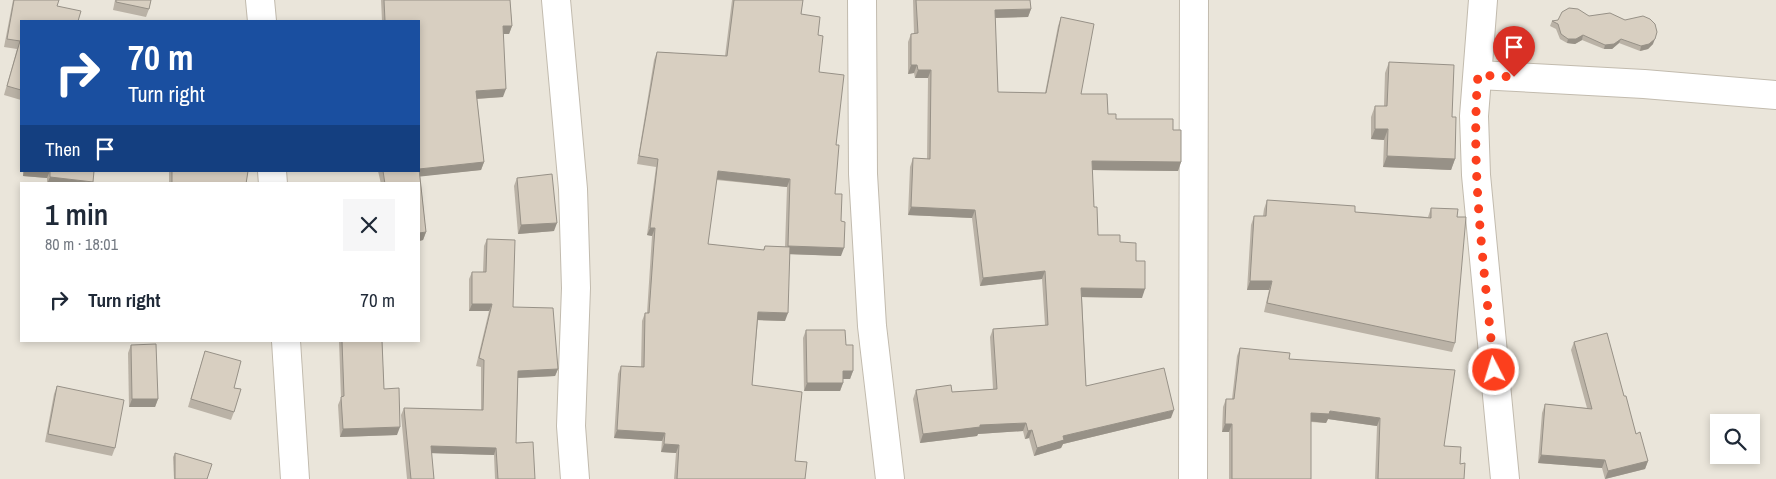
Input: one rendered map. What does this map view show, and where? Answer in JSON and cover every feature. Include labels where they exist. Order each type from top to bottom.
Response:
[{"type":"street","points":[[260,0],[262,20]]},
{"type":"street","points":[[556,0],[573,189],[576,288],[572,426],[575,479]]},
{"type":"street","points":[[862,0],[863,174],[872,326],[890,479]]},
{"type":"street","points":[[1193,479],[1194,0]]},
{"type":"street","points":[[1483,0],[1474,116],[1476,175],[1505,479]]},
{"type":"street","points":[[1478,75],[1644,84],[1776,95]]},
{"type":"street","points":[[286,342],[295,479]]},
{"type":"shaded area","points":[[0,0],[1776,0],[1776,479],[0,479]]},
{"type":"building","points":[[14,0],[59,0],[57,6],[81,11],[78,20],[20,20],[20,41],[7,39]]},
{"type":"building","points":[[116,0],[151,0],[149,9],[116,2]]},
{"type":"building","points":[[384,0],[510,0],[512,26],[503,26],[506,89],[476,91],[484,162],[420,169],[420,20],[385,20]]},
{"type":"building","points":[[734,0],[803,0],[801,14],[820,17],[818,35],[823,36],[819,72],[844,75],[836,145],[839,145],[835,194],[842,194],[841,221],[845,222],[844,248],[788,246],[790,179],[718,171],[708,244],[764,250],[765,246],[790,247],[788,313],[758,312],[752,385],[802,392],[795,461],[807,462],[805,479],[677,479],[679,445],[664,444],[665,433],[617,430],[621,366],[644,367],[645,313],[649,313],[655,228],[650,228],[658,159],[639,156],[657,52],[727,56]]},
{"type":"building","points":[[916,0],[1030,0],[1031,9],[995,10],[998,92],[1046,93],[1061,17],[1094,24],[1081,94],[1107,94],[1108,114],[1116,114],[1116,119],[1173,119],[1173,130],[1181,130],[1181,162],[1092,161],[1094,207],[1097,207],[1098,235],[1120,235],[1120,242],[1136,243],[1136,261],[1145,261],[1145,289],[1081,288],[1086,386],[1164,368],[1174,410],[1063,436],[1064,440],[1037,448],[1032,430],[1028,431],[1026,423],[980,425],[980,427],[923,434],[916,390],[951,385],[952,392],[997,389],[993,329],[1048,325],[1045,271],[983,278],[975,210],[911,207],[913,158],[930,159],[931,70],[918,70],[917,65],[911,65],[911,34],[918,33]]},
{"type":"building","points":[[1569,8],[1578,9],[1589,16],[1610,13],[1625,20],[1643,16],[1655,24],[1657,32],[1655,39],[1649,44],[1641,46],[1621,39],[1614,44],[1605,45],[1583,35],[1576,39],[1568,39],[1561,34],[1558,24],[1552,21],[1558,20],[1562,12]]},
{"type":"building","points":[[20,41],[20,90],[7,86]]},
{"type":"building","points":[[1389,62],[1454,65],[1452,117],[1456,117],[1455,159],[1387,156],[1388,129],[1375,129],[1375,106],[1387,106]]},
{"type":"building","points":[[50,172],[94,172],[93,182],[50,177]]},
{"type":"building","points":[[172,172],[248,172],[246,182],[172,182]]},
{"type":"building","points":[[383,172],[419,172],[426,232],[420,233],[420,182],[385,182]]},
{"type":"building","points":[[552,174],[557,223],[521,225],[517,178]]},
{"type":"building","points":[[1267,200],[1355,206],[1355,212],[1431,218],[1431,208],[1458,209],[1457,217],[1466,217],[1455,343],[1267,303],[1272,281],[1250,281],[1254,216],[1266,216]]},
{"type":"building","points":[[487,239],[515,240],[513,307],[553,308],[558,369],[518,371],[516,443],[533,442],[535,479],[498,479],[496,448],[431,446],[434,479],[411,479],[404,408],[483,410],[484,360],[479,358],[492,304],[472,304],[472,272],[486,272]]},
{"type":"building","points":[[806,330],[845,330],[846,345],[853,345],[853,371],[843,371],[843,383],[807,383]]},
{"type":"building","points":[[1607,333],[1636,434],[1640,432],[1648,461],[1608,471],[1605,460],[1541,455],[1545,404],[1592,409],[1574,342]]},
{"type":"building","points":[[342,342],[382,342],[384,389],[399,388],[400,427],[343,429],[341,397],[344,396]]},
{"type":"building","points":[[156,344],[158,399],[132,399],[131,345]]},
{"type":"building","points":[[1240,348],[1290,353],[1289,359],[1455,370],[1444,446],[1461,447],[1460,464],[1465,463],[1464,479],[1378,479],[1380,418],[1330,411],[1329,414],[1311,413],[1311,479],[1232,479],[1232,424],[1225,424],[1226,399],[1234,399]]},
{"type":"building","points":[[205,351],[241,361],[234,388],[241,389],[234,412],[191,399]]},
{"type":"building","points":[[57,386],[124,400],[115,448],[48,434]]},
{"type":"building","points":[[175,453],[212,464],[207,479],[175,479]]},
{"type":"route","points":[[1494,370],[1476,175],[1474,116],[1478,75],[1514,77]]}]
